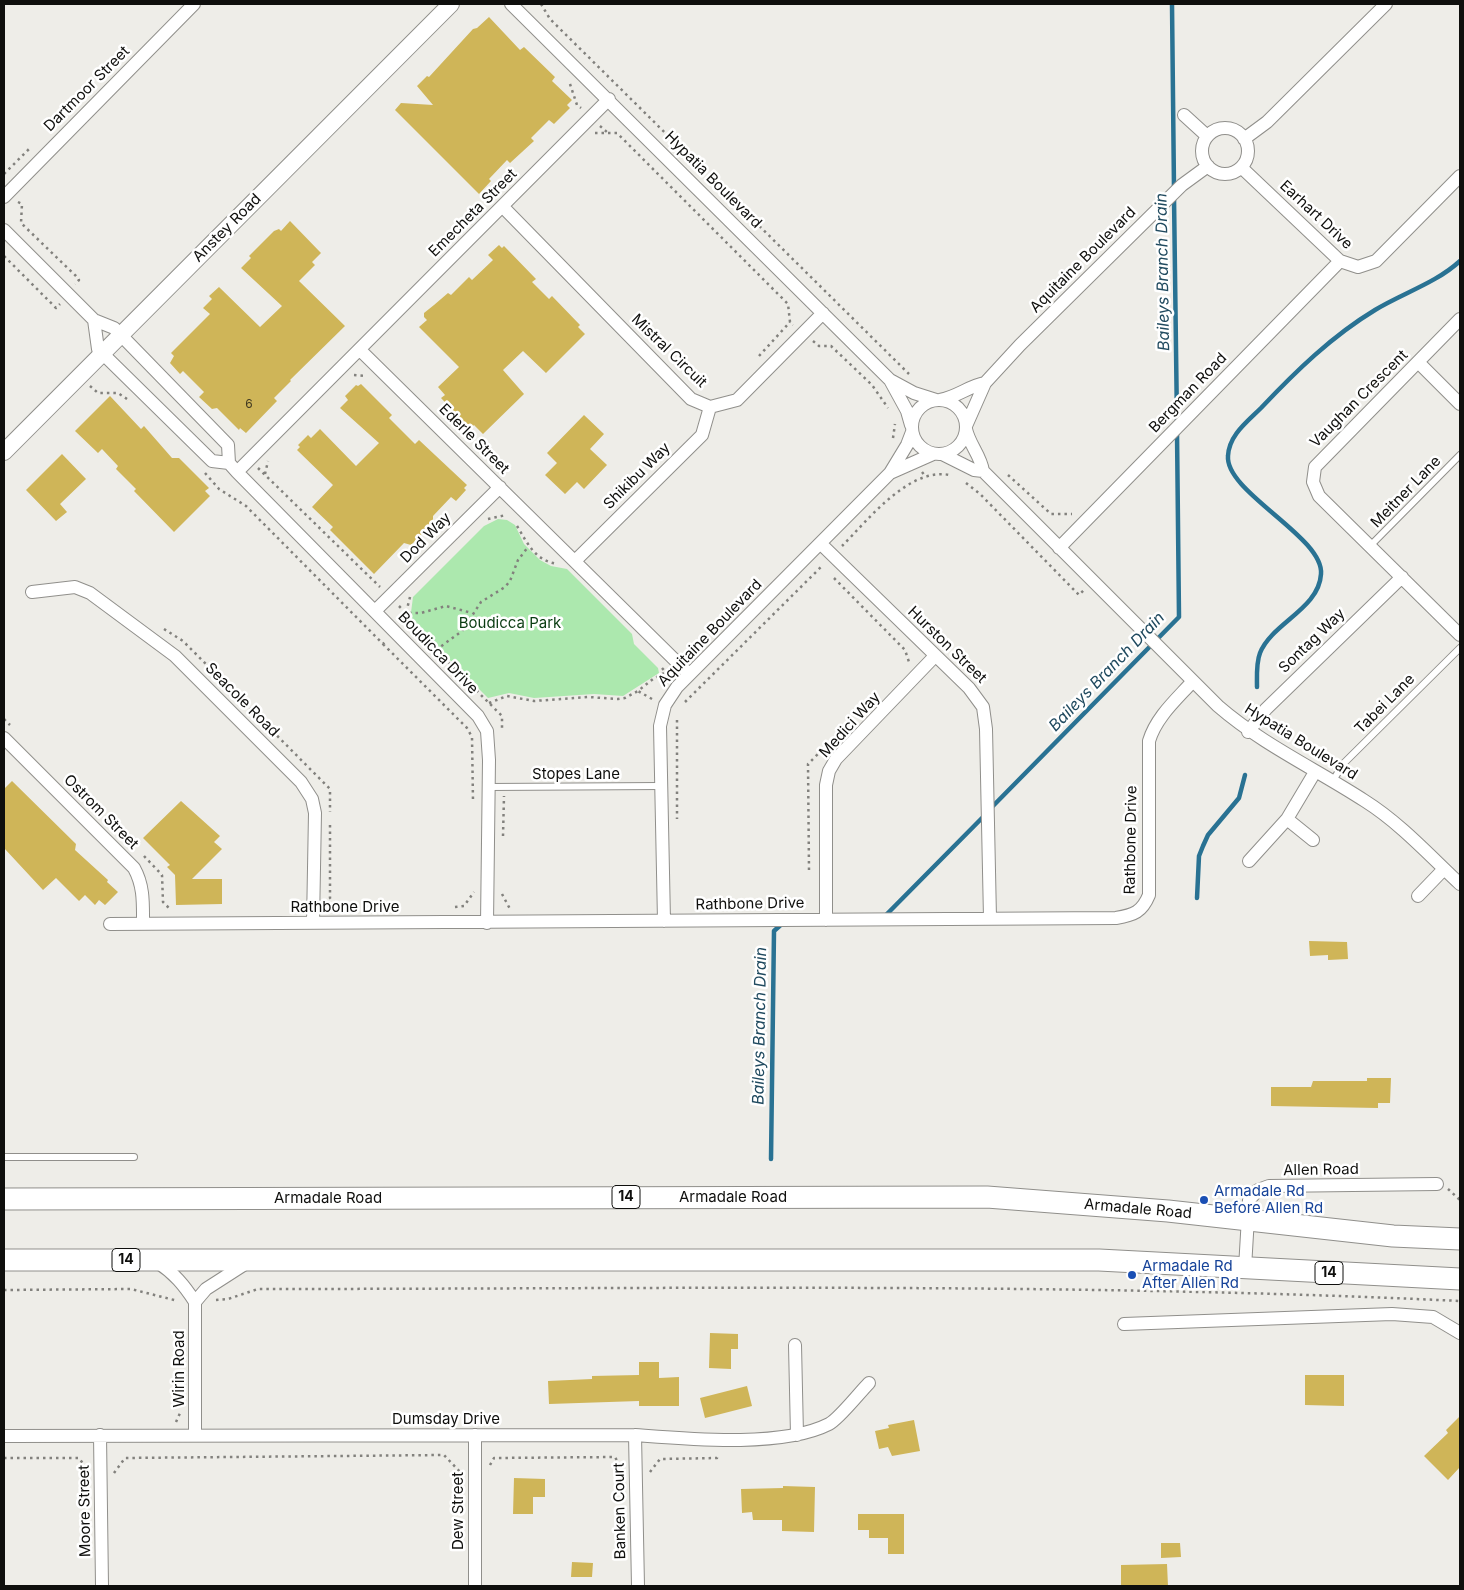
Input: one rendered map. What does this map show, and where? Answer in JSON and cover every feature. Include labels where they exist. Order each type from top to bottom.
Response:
[{"type":"highway","name":"Armadale Road","points":[[4,1199],[987,1197],[1247,1219],[1393,1236],[1460,1239]]},
{"type":"highway","name":"14","points":[[4,1260],[1099,1260],[1460,1279]]},
{"type":"street","name":"Dartmoor Street","points":[[6,195],[194,4]]},
{"type":"street","name":"Anstey Road","points":[[4,452],[451,4]]},
{"type":"street","name":"Hypatia Boulevard","points":[[511,4],[609,99],[890,380]]},
{"type":"street","points":[[1244,139],[1268,122],[1386,4]]},
{"type":"street","name":"Emecheta Street","points":[[360,350],[609,99]]},
{"type":"street","points":[[1184,115],[1207,136]]},
{"type":"street","points":[[1226,128],[1236,132],[1244,139],[1248,154],[1242,168],[1226,173],[1216,171],[1208,166],[1203,151],[1207,136],[1216,130],[1226,128]]},
{"type":"street","name":"Aquitaine Boulevard","points":[[966,428],[985,383],[1020,345],[1182,185],[1208,166]]},
{"type":"street","name":"Earhart Drive","points":[[1242,168],[1340,261],[1358,267],[1376,261],[1460,176]]},
{"type":"street","name":"Mistral Circuit","points":[[503,207],[691,399],[710,407],[737,400],[823,313]]},
{"type":"street","points":[[4,230],[94,320],[114,328],[228,445],[233,467],[360,350]]},
{"type":"street","name":"Bergman Road","points":[[1059,548],[1340,261]]},
{"type":"street","name":"Vaughan Crescent","points":[[1460,319],[1316,466],[1313,482],[1319,496],[1460,635]]},
{"type":"street","points":[[94,320],[98,349],[102,353]]},
{"type":"street","name":"Ederle Street","points":[[360,350],[689,674]]},
{"type":"street","name":"Boudicca Drive","points":[[102,353],[212,462],[233,467],[478,716],[487,731],[489,787],[487,923]]},
{"type":"street","points":[[1418,362],[1460,404]]},
{"type":"street","points":[[890,380],[914,392],[958,408],[966,428],[958,445],[890,473]]},
{"type":"street","points":[[890,380],[919,446],[938,454]]},
{"type":"street","name":"Aquitaine Boulevard","points":[[938,400],[950,398],[974,385],[985,383]]},
{"type":"street","points":[[890,473],[903,452],[917,411],[922,405],[938,400]]},
{"type":"street","name":"Shikibu Way","points":[[575,561],[702,435],[710,407]]},
{"type":"street","name":"Hypatia Boulevard","points":[[966,428],[971,444],[982,462],[984,471]]},
{"type":"street","name":"Hypatia Boulevard","points":[[938,454],[984,471],[1092,581],[1248,732],[1366,801],[1388,818],[1460,884]]},
{"type":"street","name":"Aquitaine Boulevard","points":[[664,921],[660,726],[664,705],[689,674],[890,473]]},
{"type":"street","name":"Dod Way","points":[[374,611],[500,487]]},
{"type":"street","name":"Hurston Street","points":[[821,544],[969,688],[983,707],[986,729],[990,918]]},
{"type":"street","name":"Sontag Way","points":[[1248,732],[1266,709],[1402,577]]},
{"type":"street","name":"Seacole Road","points":[[32,592],[75,587],[90,593],[175,656],[301,782],[312,799],[315,813],[314,923]]},
{"type":"street","name":"Medici Way","points":[[826,920],[826,785],[829,771],[836,759],[934,656]]},
{"type":"street","name":"Rathbone Drive","points":[[110,924],[487,923],[1116,918],[1132,916],[1143,908],[1150,895],[1149,740],[1152,729],[1160,718],[1193,680]]},
{"type":"street","name":"Ostrom Street","points":[[4,738],[134,868],[140,880],[143,894],[143,924]]},
{"type":"street","points":[[1248,861],[1287,819],[1315,772]]},
{"type":"street","points":[[1287,819],[1313,840]]},
{"type":"street","points":[[1418,896],[1444,869]]},
{"type":"street","name":"Allen Road","points":[[1246,1268],[1249,1200],[1258,1190],[1269,1186],[1437,1184]]},
{"type":"street","points":[[154,1260],[172,1271],[184,1284],[195,1302],[206,1289],[249,1261]]},
{"type":"street","name":"Wirin Road","points":[[195,1302],[195,1435]]},
{"type":"street","points":[[1124,1324],[1392,1314],[1433,1317],[1460,1333]]},
{"type":"street","points":[[795,1345],[797,1435]]},
{"type":"street","name":"Dumsday Drive","points":[[4,1436],[635,1435],[716,1441],[797,1435],[830,1424],[869,1382]]},
{"type":"street","name":"Moore Street","points":[[100,1435],[102,1586]]},
{"type":"street","name":"Dew Street","points":[[475,1435],[475,1586]]},
{"type":"street","name":"Banken Court","points":[[635,1435],[638,1586]]},
{"type":"lane","name":"Meitner Lane","points":[[1370,546],[1460,455]]},
{"type":"lane","name":"Tabei Lane","points":[[1332,782],[1344,763],[1460,648]]},
{"type":"lane","name":"Stopes Lane","points":[[489,787],[662,786]]},
{"type":"lane","points":[[4,1157],[134,1157]]},
{"type":"path","points":[[541,4],[550,19],[921,385],[914,392]]},
{"type":"path","points":[[569,81],[577,105],[608,133]]},
{"type":"path","points":[[588,140],[596,133],[617,133],[788,304],[790,322],[819,346],[831,346],[872,385],[892,414],[895,423],[893,442],[903,452]]},
{"type":"path","points":[[6,195],[22,204],[22,224],[79,280]]},
{"type":"path","points":[[758,357],[790,322]]},
{"type":"path","points":[[79,377],[98,393],[118,393],[132,403]]},
{"type":"path","points":[[892,414],[902,404]]},
{"type":"path","points":[[913,463],[926,477]]},
{"type":"path","points":[[957,476],[967,465]]},
{"type":"path","points":[[200,468],[219,488],[246,506],[468,728],[472,738],[473,804]]},
{"type":"path","points":[[1003,470],[1051,514],[1074,514]]},
{"type":"path","points":[[679,708],[896,492],[926,477],[940,473],[957,476],[980,494],[1079,595],[1092,581]]},
{"type":"path","points":[[436,650],[462,631],[480,602],[505,587],[510,581],[518,560],[528,547]]},
{"type":"path","points":[[822,566],[905,650],[909,662],[903,669]]},
{"type":"path","points":[[406,613],[421,613],[446,606],[472,613]]},
{"type":"path","points":[[383,644],[405,619]]},
{"type":"path","points":[[159,626],[183,641],[330,789],[330,898],[340,909]]},
{"type":"path","points":[[489,702],[508,696],[534,701],[588,697],[618,699],[631,696],[653,678],[664,673]]},
{"type":"path","points":[[638,691],[653,700],[650,707]]},
{"type":"path","points":[[676,717],[677,819]]},
{"type":"path","points":[[809,870],[808,764],[856,717]]},
{"type":"path","points":[[4,719],[11,726]]},
{"type":"path","points":[[142,854],[162,875],[163,902],[169,909],[178,909]]},
{"type":"path","points":[[455,906],[464,906],[474,891]]},
{"type":"path","points":[[314,909],[350,909]]},
{"type":"path","points":[[4,1290],[131,1289],[181,1302],[228,1299],[258,1289],[791,1288],[1036,1288],[1309,1293],[1460,1301]]},
{"type":"path","points":[[169,1427],[176,1422],[182,1409]]},
{"type":"path","points":[[4,1458],[79,1458],[90,1474],[114,1474],[125,1458],[444,1455],[460,1474],[483,1476],[494,1458],[615,1457],[626,1479],[646,1477],[660,1459],[717,1458],[716,1441]]},
{"type":"green space","name":"Boudicca Park","points":[[498,519],[507,520],[515,525],[524,544],[540,560],[551,566],[567,569],[632,634],[634,644],[658,668],[659,673],[623,696],[594,694],[534,698],[509,693],[488,698],[410,620],[413,597],[484,526]]},
{"type":"building","points":[[489,17],[520,50],[524,47],[555,77],[552,81],[572,100],[567,105],[570,108],[554,124],[549,120],[531,138],[534,141],[510,163],[507,160],[489,179],[491,181],[479,194],[395,110],[401,103],[433,105],[417,86],[427,76],[429,77],[473,29],[477,28]]},
{"type":"building","points":[[290,221],[321,253],[312,262],[315,265],[299,281],[345,326],[290,380],[274,398],[277,401],[246,433],[240,428],[239,430],[217,408],[212,409],[199,397],[204,392],[183,371],[180,374],[170,363],[174,356],[171,353],[210,314],[203,308],[212,299],[209,296],[219,287],[260,327],[282,306],[241,268],[251,258],[249,256],[274,231],[279,229],[281,231]]},
{"type":"building","points":[[499,245],[502,248],[504,246],[536,279],[532,282],[549,299],[552,296],[580,325],[578,327],[585,334],[546,373],[523,351],[503,370],[524,394],[483,434],[474,425],[470,429],[441,398],[445,395],[438,387],[459,367],[419,327],[427,320],[424,317],[424,313],[448,293],[451,295],[469,277],[472,280],[493,260],[488,255]]},
{"type":"building","points":[[361,384],[392,415],[389,418],[415,444],[419,440],[467,485],[464,488],[466,490],[456,501],[451,497],[433,516],[433,523],[411,545],[404,543],[374,574],[330,530],[333,527],[312,507],[333,485],[297,450],[300,447],[298,445],[308,435],[311,438],[320,429],[356,466],[379,443],[340,408],[348,400],[345,396],[356,385]]},
{"type":"building","points":[[110,396],[141,429],[144,426],[172,458],[179,458],[209,488],[205,491],[210,496],[174,532],[134,491],[136,489],[116,469],[118,466],[102,449],[98,453],[75,431]]},
{"type":"building","points":[[584,415],[604,434],[590,449],[607,465],[584,489],[577,482],[565,494],[545,475],[557,463],[547,453]]},
{"type":"building","points":[[62,454],[86,479],[60,504],[67,512],[56,521],[26,490]]},
{"type":"building","points":[[12,781],[76,844],[75,850],[108,880],[107,882],[118,892],[105,905],[99,900],[95,905],[85,895],[79,901],[56,878],[43,890],[4,848],[4,789]]},
{"type":"building","points":[[181,801],[220,836],[214,842],[222,849],[192,879],[222,879],[222,904],[176,905],[175,875],[167,867],[170,865],[143,838]]},
{"type":"building","points":[[1309,941],[1347,942],[1348,959],[1328,960],[1328,955],[1310,956]]},
{"type":"building","points":[[1367,1078],[1391,1078],[1390,1103],[1378,1103],[1378,1108],[1271,1106],[1271,1087],[1311,1087],[1313,1081],[1367,1081]]},
{"type":"building","points":[[710,1333],[738,1334],[738,1349],[731,1349],[731,1369],[709,1368]]},
{"type":"building","points":[[639,1362],[659,1362],[659,1378],[679,1377],[679,1406],[639,1406],[639,1401],[549,1404],[548,1381],[592,1379],[592,1376],[639,1375]]},
{"type":"building","points":[[1305,1375],[1344,1375],[1344,1406],[1305,1405]]},
{"type":"building","points":[[747,1386],[752,1406],[705,1418],[700,1398]]},
{"type":"building","points":[[1460,1416],[1460,1467],[1448,1480],[1424,1456],[1448,1433],[1446,1430]]},
{"type":"building","points":[[914,1420],[920,1451],[892,1456],[888,1447],[879,1449],[875,1431],[889,1428],[888,1425]]},
{"type":"building","points":[[514,1478],[545,1479],[545,1497],[533,1497],[533,1514],[513,1514]]},
{"type":"building","points":[[783,1486],[815,1487],[814,1532],[782,1531],[782,1520],[753,1520],[752,1512],[742,1513],[741,1489],[783,1488]]},
{"type":"building","points":[[858,1514],[904,1514],[904,1554],[888,1554],[888,1538],[869,1538],[869,1530],[858,1530]]},
{"type":"building","points":[[1161,1543],[1180,1543],[1181,1557],[1161,1558]]},
{"type":"building","points":[[572,1562],[593,1563],[592,1577],[571,1577]]},
{"type":"building","points":[[1167,1564],[1168,1586],[1121,1586],[1121,1565]]},
{"type":"waterway","name":"Baileys Branch Drain","points":[[1172,4],[1174,189]]},
{"type":"waterway","name":"Baileys Branch Drain","points":[[1174,197],[1177,424]]},
{"type":"waterway","points":[[1257,687],[1258,661],[1266,642],[1312,597],[1318,586],[1321,574],[1318,560],[1307,545],[1257,499],[1231,470],[1228,456],[1229,448],[1235,435],[1301,368],[1344,331],[1375,310],[1441,276],[1460,261]]},
{"type":"waterway","name":"Baileys Branch Drain","points":[[990,809],[1179,617],[1177,432]]},
{"type":"waterway","points":[[1197,898],[1199,856],[1208,835],[1239,798],[1245,775]]},
{"type":"waterway","name":"Baileys Branch Drain","points":[[885,916],[985,815]]},
{"type":"waterway","name":"Baileys Branch Drain","points":[[771,1159],[774,931],[784,922]]},
{"type":"place","name":"Armadale Rd Before Allen Rd","points":[[1204,1200]]},
{"type":"place","name":"Armadale Rd After Allen Rd","points":[[1132,1275]]}]
